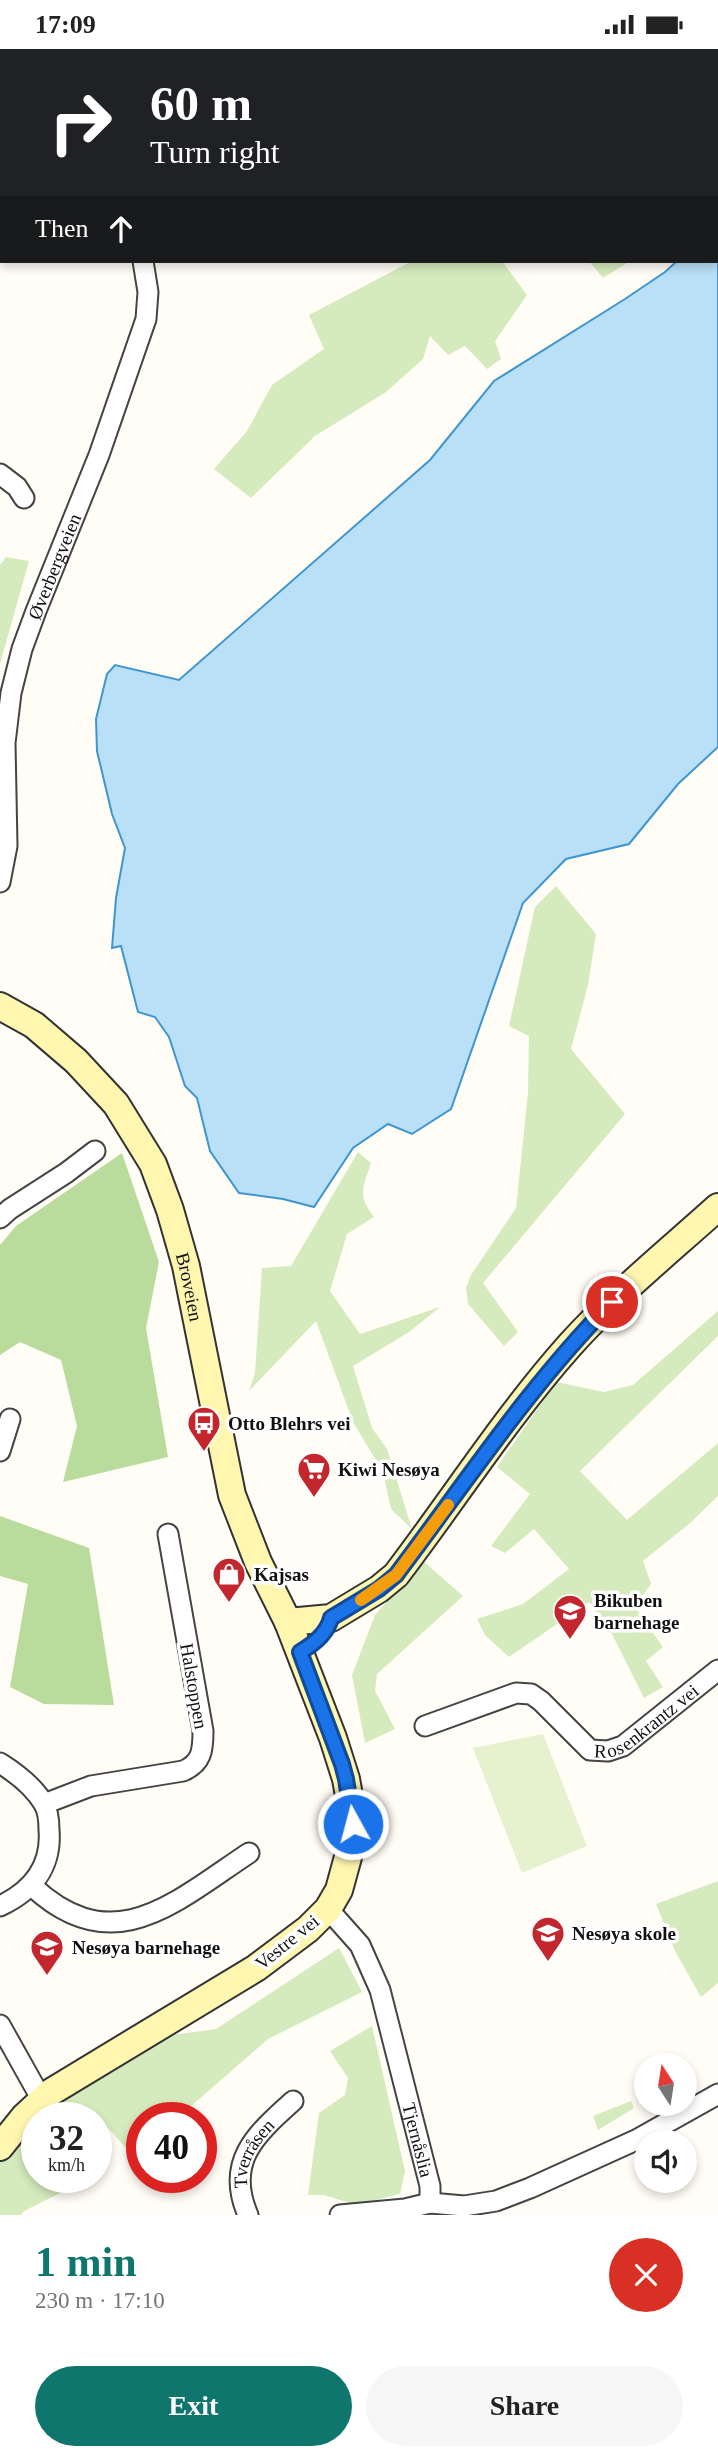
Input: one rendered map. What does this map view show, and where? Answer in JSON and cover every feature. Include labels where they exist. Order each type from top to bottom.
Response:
[{"type":"street","name":"Øverbergveien","points":[[0,882],[7,846],[5,743],[11,693],[22,649],[99,455],[146,319],[149,292],[144,263]]},
{"type":"street","points":[[0,474],[18,487],[24,498]]},
{"type":"street","name":"Broveien","points":[[0,1006],[34,1025],[83,1067],[116,1104],[153,1164],[186,1266],[232,1495],[258,1562],[288,1622]]},
{"type":"street","points":[[0,1218],[95,1151]]},
{"type":"street","points":[[288,1622],[331,1618],[379,1589],[396,1575],[535,1387],[571,1344],[612,1302],[718,1206]]},
{"type":"street","points":[[0,1451],[10,1419]]},
{"type":"street","name":"Halstoppen","points":[[44,1804],[91,1786],[184,1771],[192,1767],[202,1755],[203,1731],[168,1534]]},
{"type":"street","points":[[300,1652],[320,1638],[329,1626],[331,1618]]},
{"type":"street","name":"Vestre vei","points":[[0,2147],[42,2100],[62,2084],[172,2021],[256,1968],[302,1934],[328,1909],[339,1890],[351,1846],[353,1818],[342,1764],[288,1622]]},
{"type":"street","name":"Rosenkrantz vei","points":[[425,1726],[516,1693],[531,1694],[590,1750],[608,1751],[623,1746],[718,1671]]},
{"type":"street","points":[[0,1763],[25,1782],[44,1804],[49,1826],[49,1851],[40,1875],[32,1886],[0,1906]]},
{"type":"street","points":[[32,1886],[46,1899],[70,1914],[111,1924],[122,1923],[134,1921],[162,1908],[249,1853]]},
{"type":"street","name":"Tjernåslia","points":[[328,1909],[360,1945],[380,1990],[430,2186],[430,2203],[464,2206],[496,2201],[530,2189],[636,2140],[718,2094]]},
{"type":"street","points":[[0,2025],[42,2100]]},
{"type":"street","name":"Tverråsen","points":[[248,2215],[240,2197],[239,2175],[246,2151],[264,2127],[293,2101]]},
{"type":"street","points":[[340,2215],[405,2209],[430,2203]]},
{"type":"green space","points":[[408,263],[503,263],[527,295],[495,341],[501,359],[487,369],[465,346],[448,355],[430,336],[423,359],[386,392],[315,436],[251,498],[214,469],[247,431],[272,385],[324,349],[309,315]]},
{"type":"green space","points":[[591,263],[627,263],[603,278]]},
{"type":"green space","points":[[6,557],[29,561],[0,664],[0,565]]},
{"type":"green space","points":[[556,886],[596,934],[588,985],[571,1049],[625,1114],[483,1283],[518,1332],[504,1346],[468,1304],[466,1288],[471,1275],[516,1208],[528,1093],[529,1036],[509,1026],[535,907]]},
{"type":"green space","points":[[358,1152],[371,1163],[363,1197],[374,1217],[347,1234],[330,1291],[360,1334],[440,1307],[409,1332],[353,1366],[372,1428],[387,1449],[412,1529],[391,1509],[383,1472],[353,1422],[316,1321],[249,1391],[255,1373],[262,1268],[291,1266]]},
{"type":"green space","points":[[122,1153],[159,1262],[146,1328],[168,1457],[63,1482],[77,1426],[61,1360],[20,1342],[0,1355],[0,1245],[16,1226]]},
{"type":"green space","points":[[718,1311],[718,1336],[580,1471],[627,1520],[718,1443],[718,1496],[643,1561],[651,1584],[635,1607],[663,1647],[646,1661],[663,1687],[644,1698],[611,1632],[589,1602],[509,1657],[485,1635],[477,1619],[523,1604],[569,1569],[534,1529],[505,1553],[491,1546],[530,1494],[497,1467],[556,1382],[604,1392],[633,1385]]},
{"type":"green space","points":[[0,1516],[89,1548],[114,1705],[44,1704],[10,1687],[28,1584],[0,1576]]},
{"type":"green space","points":[[423,1561],[463,1596],[377,1674],[375,1691],[395,1729],[365,1743],[352,1675],[375,1615]]},
{"type":"green space","points":[[543,1734],[587,1846],[522,1873],[473,1748]]},
{"type":"green space","points":[[718,1881],[718,1983],[701,1997],[675,1951],[656,1904]]},
{"type":"green space","points":[[339,1948],[362,1992],[268,2039],[196,2102],[126,2102],[126,2148],[112,2132],[112,2102],[58,2102],[165,2036],[216,2029]]},
{"type":"green space","points":[[372,2026],[405,2171],[400,2194],[356,2205],[324,2195],[308,2195],[319,2113],[345,2095],[348,2078],[330,2051]]},
{"type":"green space","points":[[631,2101],[634,2108],[598,2130],[593,2116]]},
{"type":"green space","points":[[21,2133],[21,2193],[60,2193],[21,2215],[0,2215],[0,2161]]},
{"type":"water","points":[[675,263],[718,263],[718,747],[678,784],[629,844],[566,859],[523,903],[451,1109],[412,1134],[388,1124],[353,1148],[314,1207],[283,1199],[239,1193],[210,1151],[197,1098],[185,1086],[169,1037],[155,1017],[138,1012],[121,946],[112,948],[116,898],[125,848],[112,814],[97,751],[96,719],[107,674],[115,665],[179,680],[430,460],[494,381],[665,272]]},
{"type":"slow traffic","points":[[361,1600],[396,1575],[448,1505]]},
{"type":"place","name":"Otto Blehrs vei","points":[[204,1453]]},
{"type":"place","name":"Kiwi Nesøya","points":[[314,1499]]},
{"type":"place","name":"Kajsas","points":[[229,1604]]},
{"type":"place","name":"Bikuben barnehage","points":[[570,1641]]},
{"type":"place","name":"Nesøya skole","points":[[548,1963]]},
{"type":"place","name":"Nesøya barnehage","points":[[47,1977]]},
{"type":"route","points":[[353,1824],[342,1764],[300,1652],[320,1638],[329,1626],[331,1618],[379,1589],[396,1575],[535,1387],[571,1344],[612,1302]]}]
